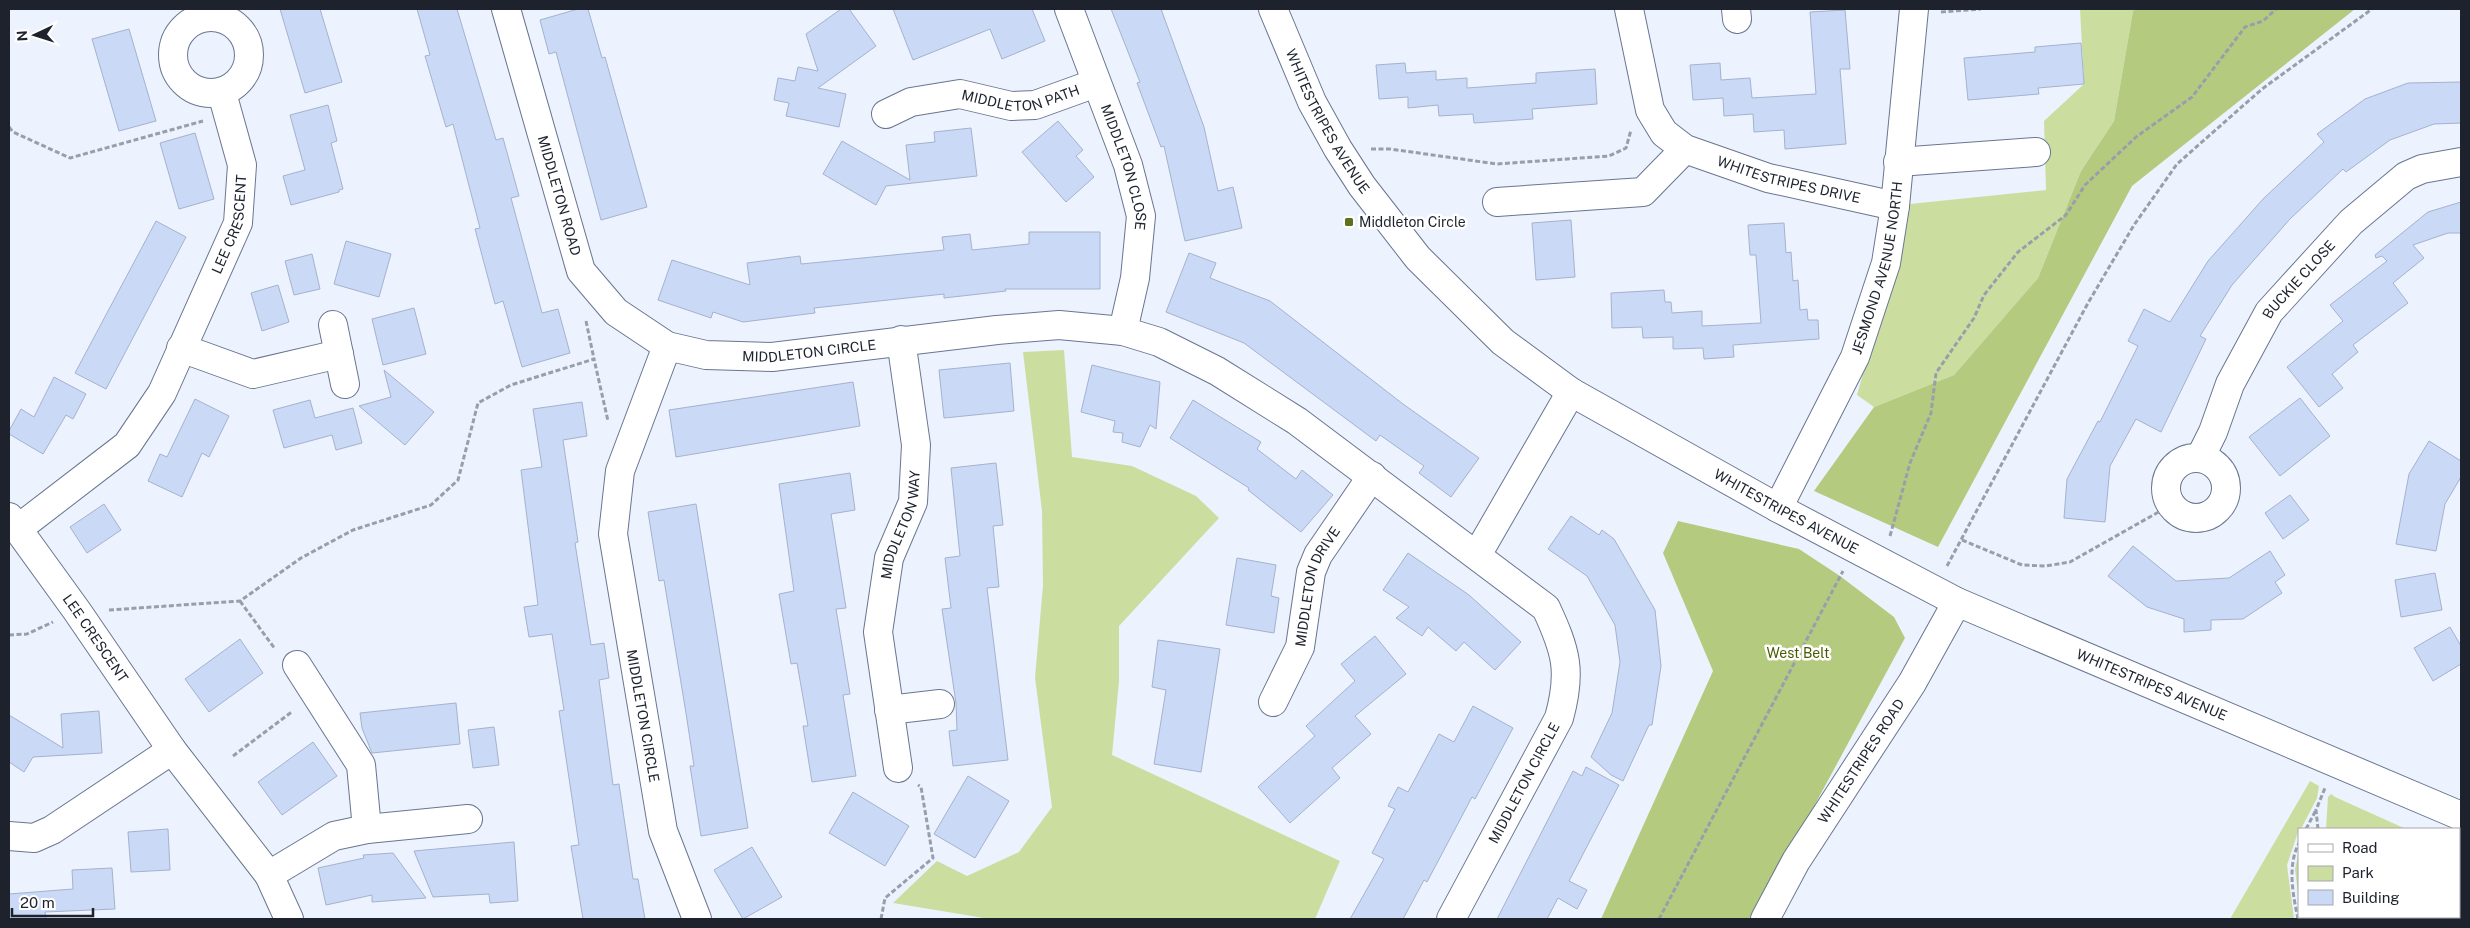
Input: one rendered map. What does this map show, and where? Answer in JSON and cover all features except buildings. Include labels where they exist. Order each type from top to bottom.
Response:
[{"type":"street","name":"MIDDLETON ROAD","points":[[506,9],[581,271],[616,312],[667,346]]},
{"type":"street","name":"MIDDLETON CLOSE","points":[[1069,9],[1128,165],[1141,216],[1135,278],[1123,331]]},
{"type":"street","name":"WHITESTRIPES AVENUE","points":[[1273,9],[1312,102],[1338,149],[1362,186],[1418,258],[1503,342],[1571,392],[1778,508],[1854,548],[1934,577],[1957,602],[2461,816]]},
{"type":"street","name":"WHITESTRIPES DRIVE","points":[[1628,9],[1650,110],[1664,133],[1685,149],[1768,178],[1895,206]]},
{"type":"street","name":"JESMOND AVENUE NORTH","points":[[1778,508],[1855,357],[1886,263],[1895,206],[1913,11]]},
{"type":"street","name":"MIDDLETON PATH","points":[[886,114],[911,102],[960,94],[1011,106],[1035,105],[1096,83]]},
{"type":"street","name":"LEE CRESCENT","points":[[225,103],[242,165],[238,223],[162,393],[127,445],[14,522],[78,611],[172,750],[269,875],[289,919]]},
{"type":"street","points":[[1497,202],[1644,192],[1685,149]]},
{"type":"street","points":[[1898,162],[2036,152]]},
{"type":"street","name":"BUCKIE CLOSE","points":[[2200,458],[2213,432],[2230,384],[2269,312],[2352,222],[2406,176],[2422,169],[2461,162]]},
{"type":"street","points":[[333,325],[346,384]]},
{"type":"street","name":"MIDDLETON CIRCLE","points":[[698,919],[663,830],[613,534],[620,471],[667,346],[706,355],[772,357],[901,340],[1059,325],[1123,331],[1159,342],[1218,371],[1297,420],[1546,608],[1560,637],[1567,667],[1566,692],[1559,718],[1451,919]]},
{"type":"street","name":"MIDDLETON WAY","points":[[898,768],[878,632],[889,558],[913,502],[916,445],[901,340]]},
{"type":"street","points":[[181,348],[254,374],[339,354]]},
{"type":"street","points":[[1477,555],[1571,392]]},
{"type":"street","points":[[2200,458],[2211,461],[2220,468],[2227,488],[2222,504],[2210,516],[2199,519],[2188,518],[2178,513],[2171,505],[2167,496],[2166,486],[2173,468],[2186,460],[2200,458]]},
{"type":"street","name":"MIDDLETON DRIVE","points":[[1273,702],[1300,647],[1311,572],[1318,554],[1372,476]]},
{"type":"street","name":"WHITESTRIPES ROAD","points":[[1765,919],[1796,861],[1912,684],[1957,602]]},
{"type":"street","points":[[297,665],[361,765],[367,829]]},
{"type":"street","points":[[889,710],[940,704]]},
{"type":"street","points":[[9,836],[34,838],[52,830],[172,750]]},
{"type":"street","points":[[269,875],[334,836],[367,829],[468,819]]},
{"type":"path","points":[[1913,11],[1981,9]]},
{"type":"path","points":[[1894,540],[1889,535],[1910,463],[1931,413],[1936,373],[1974,318],[1984,295],[2018,252],[2066,215],[2085,185],[2136,137],[2192,97],[2245,27],[2263,20],[2276,9]]},
{"type":"path","points":[[1934,577],[1946,567],[1962,540],[2088,303],[2134,226],[2177,164],[2262,89],[2372,9]]},
{"type":"path","points":[[9,127],[13,132],[70,158],[225,103]]},
{"type":"path","points":[[1338,149],[1390,150],[1497,164],[1610,156],[1626,148],[1635,112],[1650,110]]},
{"type":"path","points":[[108,610],[240,601],[301,558],[353,530],[432,505],[458,480],[478,403],[511,385],[594,359],[609,425]]},
{"type":"path","points":[[1962,540],[2022,564],[2046,566],[2070,562],[2171,505]]},
{"type":"path","points":[[1659,919],[1854,548]]},
{"type":"path","points":[[1934,577],[1946,567]]},
{"type":"path","points":[[240,601],[284,661],[297,665]]},
{"type":"path","points":[[9,635],[27,634],[78,611]]},
{"type":"path","points":[[233,756],[316,695]]},
{"type":"path","points":[[2307,828],[2316,810],[2335,762]]},
{"type":"path","points":[[881,919],[885,898],[932,858],[921,787],[898,768]]},
{"type":"path","points":[[2316,810],[2318,828]]},
{"type":"path","points":[[2298,845],[2294,852],[2292,867],[2298,919]]},
{"type":"green space","points":[[2080,9],[2136,9],[2133,11],[2114,121],[2081,171],[2038,278],[1954,375],[1874,407],[1857,395],[1910,204],[2046,190],[2044,121],[2084,84]]},
{"type":"green space","points":[[2136,9],[2355,9],[2132,186],[1938,547],[1814,491],[1874,407],[1954,375],[2038,278],[2081,171],[2114,121],[2133,11]]},
{"type":"green space","points":[[1064,350],[1072,457],[1132,466],[1196,496],[1219,518],[1119,626],[1119,681],[1112,755],[1340,861],[1315,919],[990,919],[893,903],[937,861],[967,876],[1019,852],[1052,807],[1035,678],[1043,585],[1042,511],[1023,352]]},
{"type":"green space","name":"West Belt","points":[[1678,521],[1799,549],[1840,576],[1894,617],[1905,638],[1753,919],[1601,919],[1713,671],[1663,553]]},
{"type":"green space","points":[[2310,781],[2319,786],[2317,798],[2302,828],[2298,828],[2287,865],[2294,919],[2230,919]]},
{"type":"green space","points":[[2331,794],[2404,828],[2326,828],[2328,797]]},
{"type":"green space","points":[[2461,855],[2461,919],[2388,918],[2460,918]]},
{"type":"green space","points":[[2298,856],[2298,894],[2295,869]]},
{"type":"green space","points":[[2302,918],[2367,919],[2302,919]]},
{"type":"place","name":"Middleton Circle","points":[[1349,222]]}]
